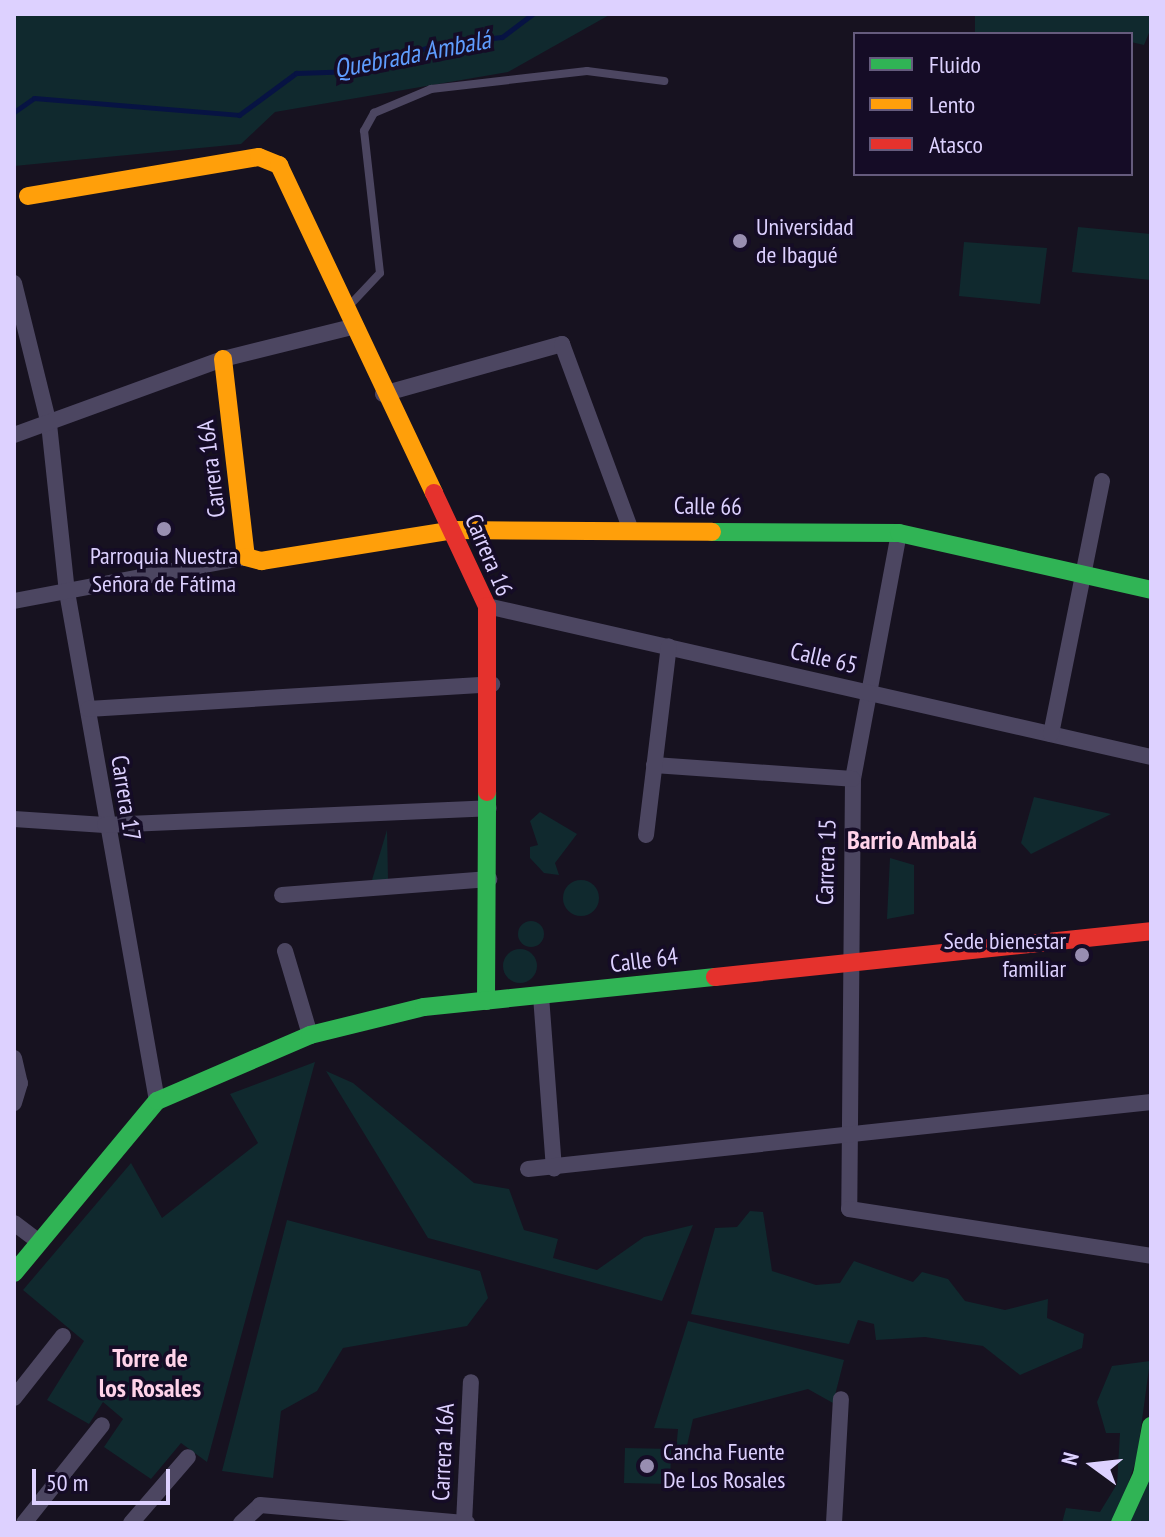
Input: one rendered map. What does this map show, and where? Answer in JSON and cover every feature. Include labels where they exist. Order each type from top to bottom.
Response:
[{"type":"street","name":"Carrera 16","points":[[28,196],[259,157],[279,165],[348,306],[383,394],[454,530],[487,606],[492,684],[486,1001]]},
{"type":"street","name":"Carrera 17","points":[[14,283],[49,424],[67,592],[105,825],[157,1101]]},
{"type":"street","points":[[14,435],[223,359],[356,326]]},
{"type":"street","points":[[383,394],[562,344],[630,528]]},
{"type":"street","name":"Carrera 16A","points":[[223,359],[253,559]]},
{"type":"street","points":[[1051,734],[1102,481]]},
{"type":"street","name":"Calle 66","points":[[14,601],[253,559],[454,530],[630,528],[899,533],[1151,590]]},
{"type":"street","name":"Carrera 15","points":[[899,533],[853,779],[847,961],[851,1134],[847,1195],[850,1211],[865,1217],[1151,1256]]},
{"type":"street","name":"Calle 65","points":[[487,606],[1151,757]]},
{"type":"street","points":[[646,835],[669,646]]},
{"type":"street","points":[[88,709],[492,684]]},
{"type":"street","points":[[654,765],[853,779]]},
{"type":"street","points":[[14,819],[105,825],[489,808]]},
{"type":"street","points":[[282,895],[489,879]]},
{"type":"street","name":"Calle 64","points":[[157,1101],[310,1035],[486,1001],[1151,931]]},
{"type":"street","points":[[285,951],[310,1035]]},
{"type":"street","points":[[541,996],[554,1169]]},
{"type":"street","points":[[14,1058],[20,1068],[14,1103]]},
{"type":"street","points":[[14,1273],[157,1101]]},
{"type":"street","points":[[528,1169],[554,1169],[1151,1102]]},
{"type":"street","points":[[14,1223],[39,1242]]},
{"type":"street","points":[[14,1398],[63,1336]]},
{"type":"street","name":"Carrera 16A","points":[[465,1523],[471,1382]]},
{"type":"street","points":[[834,1523],[841,1399]]},
{"type":"street","points":[[24,1523],[102,1425]]},
{"type":"street","points":[[1120,1523],[1142,1475],[1151,1426]]},
{"type":"street","points":[[131,1523],[188,1457]]},
{"type":"street","points":[[241,1523],[251,1510],[272,1505],[465,1523]]},
{"type":"lane","points":[[348,306],[380,273],[364,131],[374,113],[431,89],[587,71],[664,81]]},
{"type":"green space","points":[[14,14],[611,14],[508,72],[275,112],[241,144],[14,166]]},
{"type":"green space","points":[[975,14],[1151,14],[1151,28],[1144,45],[1133,42],[1133,32],[975,32]]},
{"type":"green space","points":[[1078,227],[1151,234],[1151,280],[1072,272]]},
{"type":"green space","points":[[964,242],[1047,248],[1040,304],[959,296]]},
{"type":"green space","points":[[1034,797],[1111,814],[1031,854],[1021,843]]},
{"type":"green space","points":[[540,812],[577,834],[555,863],[559,875],[544,873],[530,858],[530,847],[538,845],[530,821]]},
{"type":"green space","points":[[387,830],[388,880],[372,880]]},
{"type":"green space","points":[[890,858],[914,865],[914,914],[887,919]]},
{"type":"green space","points":[[581,880],[593,886],[599,898],[593,910],[581,916],[569,910],[563,898],[569,886]]},
{"type":"green space","points":[[531,921],[540,925],[544,934],[540,943],[531,947],[522,943],[518,934],[522,925]]},
{"type":"green space","points":[[520,949],[532,954],[537,966],[532,978],[520,983],[508,978],[503,966],[508,954]]},
{"type":"green space","points":[[315,1062],[207,1462],[181,1443],[151,1479],[104,1447],[123,1419],[103,1402],[89,1424],[47,1400],[84,1341],[23,1290],[131,1163],[162,1218],[258,1143],[230,1094]]},
{"type":"green space","points":[[326,1071],[353,1083],[474,1183],[509,1189],[524,1230],[558,1239],[553,1258],[597,1270],[644,1237],[693,1225],[662,1301],[428,1238]]},
{"type":"green space","points":[[750,1211],[763,1212],[772,1271],[816,1285],[840,1283],[854,1261],[913,1282],[922,1272],[948,1279],[965,1301],[1005,1310],[1048,1299],[1047,1318],[1084,1334],[1082,1348],[1020,1375],[983,1346],[925,1337],[876,1340],[874,1324],[858,1320],[849,1344],[691,1314],[715,1228],[737,1227]]},
{"type":"green space","points":[[287,1220],[480,1271],[488,1298],[467,1326],[343,1348],[317,1391],[281,1411],[273,1478],[222,1471]]},
{"type":"green space","points":[[688,1321],[844,1360],[833,1403],[808,1389],[693,1419],[686,1450],[676,1451],[678,1429],[654,1428]]},
{"type":"green space","points":[[1150,1361],[1137,1457],[1115,1523],[1062,1523],[1066,1508],[1100,1512],[1117,1484],[1120,1433],[1106,1433],[1097,1402],[1112,1366]]},
{"type":"green space","name":"Cancha Fuente De Los Rosales","points":[[625,1448],[671,1449],[670,1484],[624,1483]]},
{"type":"green space","points":[[1151,1455],[1151,1523],[1127,1523]]},
{"type":"waterway","name":"Quebrada Ambalá","points":[[14,112],[34,98],[239,115],[296,73],[356,71],[438,44],[502,37],[533,14]]},
{"type":"traffic: fast","points":[[712,532],[899,533],[1151,590]]},
{"type":"traffic: fast","points":[[486,1001],[487,792]]},
{"type":"traffic: fast","points":[[14,1273],[157,1101],[310,1035],[424,1007],[715,977]]},
{"type":"traffic: fast","points":[[1120,1523],[1142,1475],[1151,1426]]},
{"type":"traffic: slow","points":[[28,196],[259,157],[279,165],[434,493]]},
{"type":"traffic: slow","points":[[223,359],[246,557],[261,561],[454,530],[712,532]]},
{"type":"traffic: jam","points":[[434,493],[487,606],[487,792]]},
{"type":"traffic: jam","points":[[715,977],[1151,931]]},
{"type":"place","name":"Universidad de Ibagué","points":[[740,241]]},
{"type":"place","name":"Parroquia Nuestra Señora de Fátima","points":[[164,529]]},
{"type":"place","name":"Sede bienestar familiar","points":[[1082,955]]},
{"type":"place","name":"Cancha Fuente De Los Rosales","points":[[647,1466]]},
{"type":"district","name":"Barrio Ambalá","points":[[912,840]]},
{"type":"district","name":"Torre de los Rosales","points":[[150,1373]]}]
